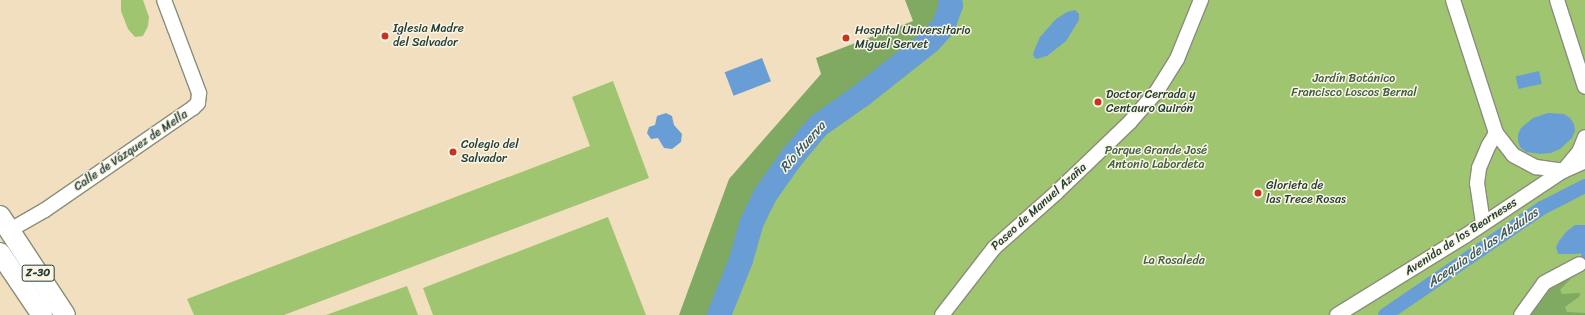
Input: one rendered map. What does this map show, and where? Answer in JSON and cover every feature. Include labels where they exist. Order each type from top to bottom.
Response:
[{"type":"highway","name":"Z-30","points":[[5,223],[65,315]]},
{"type":"highway","name":"Z-30","points":[[0,253],[42,315]]},
{"type":"street","name":"Calle de Vázquez de Mella","points":[[5,223],[45,210],[196,105],[199,94],[164,0]]},
{"type":"street","name":"Paseo de Manuel Azaña","points":[[942,315],[994,248],[1056,193],[1130,122],[1157,91],[1177,59],[1201,0]]},
{"type":"street","points":[[1453,0],[1496,133],[1513,155],[1536,167],[1563,171],[1579,152],[1585,137]]},
{"type":"street","points":[[1557,0],[1585,87]]},
{"type":"street","points":[[1483,223],[1477,183],[1479,168],[1483,156],[1496,133]]},
{"type":"street","name":"Avenida de los Bearneses","points":[[1337,315],[1563,171],[1585,161]]},
{"type":"street","points":[[1521,315],[1544,283],[1580,264]]},
{"type":"green space","points":[[121,0],[143,0],[149,17],[148,26],[143,36],[135,37],[128,29],[121,11]]},
{"type":"green space","points":[[905,0],[950,0],[951,5],[943,27],[929,42],[862,95],[818,126],[792,157],[755,226],[740,278],[726,315],[679,315],[729,179],[821,74],[816,58],[913,21]]},
{"type":"green space","name":"Parque Grande José Antonio Labordeta","points":[[950,0],[1585,0],[1585,315],[726,315],[740,278],[755,226],[792,157],[818,126],[862,95],[929,42],[951,5]]},
{"type":"green space","points":[[613,81],[649,178],[284,315],[194,315],[187,299],[590,146],[572,97]]},
{"type":"green space","points":[[608,217],[646,315],[433,315],[423,288]]},
{"type":"green space","points":[[1578,271],[1560,290],[1562,294],[1580,293],[1580,296],[1565,307],[1567,312],[1585,313],[1585,315],[1528,315],[1547,287]]},
{"type":"green space","points":[[407,286],[418,315],[326,315]]},
{"type":"water","points":[[1075,10],[1079,14],[1079,20],[1066,41],[1047,56],[1036,59],[1033,55],[1040,37],[1056,19],[1067,12]]},
{"type":"water","points":[[762,58],[771,81],[734,96],[725,72]]},
{"type":"water","points":[[1539,71],[1542,84],[1519,89],[1516,76]]},
{"type":"water","points":[[666,113],[672,116],[674,125],[682,134],[681,142],[672,149],[664,148],[658,138],[651,139],[647,133],[649,127],[655,125],[657,116]]},
{"type":"water","points":[[1548,113],[1564,114],[1570,118],[1574,124],[1575,131],[1572,138],[1560,149],[1551,153],[1541,154],[1526,152],[1520,147],[1518,141],[1518,134],[1521,128],[1533,118]]},
{"type":"water","points":[[1575,225],[1585,225],[1585,252],[1576,254],[1558,254],[1556,247],[1559,241],[1566,232]]},
{"type":"waterway","name":"Río Huerva","points":[[719,315],[741,260],[751,224],[765,195],[792,157],[818,126],[862,95],[929,42],[943,27],[951,5],[950,0]]},
{"type":"waterway","name":"Acequia de las Abdulas","points":[[1385,315],[1542,208],[1585,186]]},
{"type":"waterway","points":[[1581,249],[1585,259]]},
{"type":"place","name":"Iglesia Madre del Salvador","points":[[385,36]]},
{"type":"place","name":"Hospital Universitario Miguel Servet","points":[[846,38]]},
{"type":"place","name":"Doctor Cerrada y Centauro Quirón","points":[[1098,102]]},
{"type":"place","name":"Colegio del Salvador","points":[[453,152]]},
{"type":"place","name":"Glorieta de las Trece Rosas","points":[[1258,193]]},
{"type":"park label","name":"Jardín Botánico Francisco Loscos Bernal","points":[[1354,86]]},
{"type":"park label","name":"La Rosaleda","points":[[1174,261]]}]
